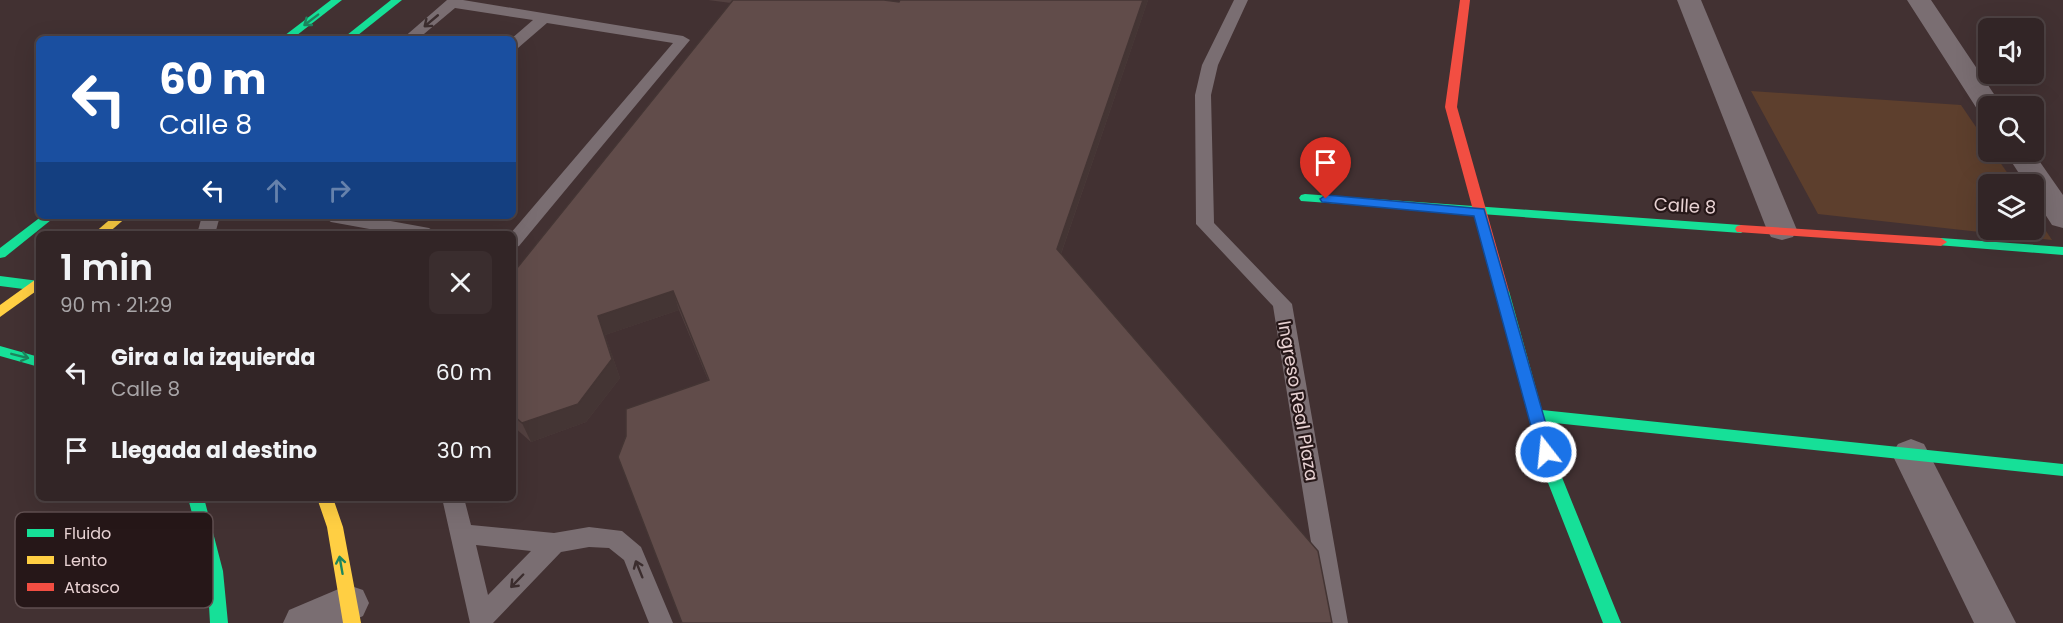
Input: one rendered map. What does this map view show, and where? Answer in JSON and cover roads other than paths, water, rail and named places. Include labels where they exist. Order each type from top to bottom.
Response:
[{"type":"street","points":[[289,36],[337,0]]},
{"type":"street","points":[[351,36],[397,0]]},
{"type":"street","points":[[1465,0],[1451,107],[1551,470],[1612,623]]},
{"type":"street","points":[[1689,0],[1782,230]]},
{"type":"street","points":[[1919,0],[1982,96]]},
{"type":"street","points":[[2026,162],[2063,218]]},
{"type":"street","name":"Calle 8","points":[[1305,198],[2063,251]]},
{"type":"street","points":[[0,254],[46,219]]},
{"type":"street","points":[[103,231],[118,219]]},
{"type":"street","points":[[0,281],[36,284]]},
{"type":"street","points":[[0,312],[36,285]]},
{"type":"street","points":[[0,351],[36,361]]},
{"type":"street","points":[[1536,415],[2063,470]]},
{"type":"street","points":[[1911,454],[1995,623]]},
{"type":"street","points":[[304,623],[350,613],[335,527],[326,501]]},
{"type":"street","points":[[213,563],[219,623]]},
{"type":"lane","name":"Ingreso Real Plaza","points":[[1241,0],[1210,65],[1203,95],[1205,224],[1282,304],[1336,623]]},
{"type":"lane","points":[[413,36],[454,2],[682,40],[516,238]]},
{"type":"lane","points":[[516,42],[544,18]]},
{"type":"lane","points":[[343,219],[395,231]]},
{"type":"lane","points":[[454,501],[481,619],[554,543]]},
{"type":"lane","points":[[460,534],[554,543],[589,537],[614,538],[633,554],[661,623]]}]
